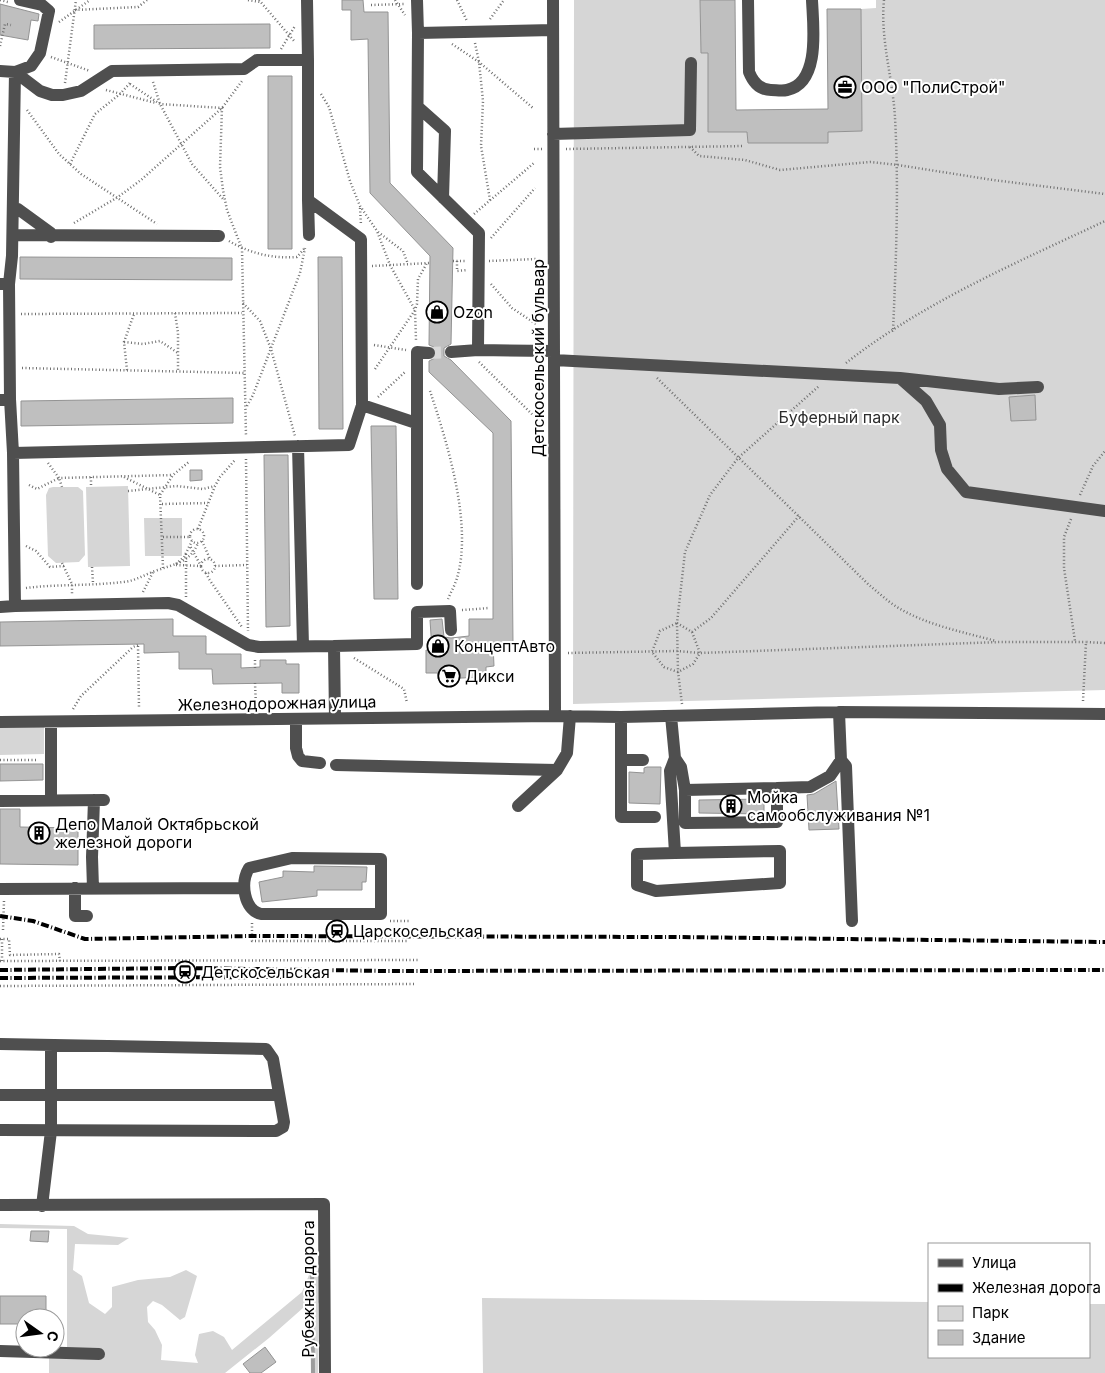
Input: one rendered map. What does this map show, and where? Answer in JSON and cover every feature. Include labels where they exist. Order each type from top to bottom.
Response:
[{"type":"street","name":"Детскосельский бульвар","points":[[553,0],[555,716]]},
{"type":"street","points":[[748,0],[749,72],[752,80],[767,90],[787,90],[797,85],[810,68],[813,57],[812,0]]},
{"type":"street","points":[[18,2],[47,8],[50,11],[40,53],[31,66],[29,75],[31,84]]},
{"type":"street","points":[[417,2],[417,172],[479,233],[474,351]]},
{"type":"street","points":[[307,4],[309,235]]},
{"type":"street","points":[[418,33],[553,30]]},
{"type":"street","points":[[16,72],[40,91],[52,95],[63,95],[81,91],[108,73],[144,70],[244,69],[256,60],[308,60]]},
{"type":"street","points":[[553,134],[690,130],[691,63]]},
{"type":"street","points":[[0,71],[16,72],[31,66]]},
{"type":"street","points":[[15,606],[13,453],[5,400],[11,368],[10,314],[5,284],[13,235],[16,72]]},
{"type":"street","points":[[16,94],[21,88],[31,84]]},
{"type":"street","points":[[418,107],[445,130],[443,198]]},
{"type":"street","points":[[13,453],[349,445],[365,406],[362,387],[361,239],[308,200]]},
{"type":"street","points":[[14,209],[18,209],[51,233],[51,236]]},
{"type":"street","points":[[13,235],[219,236]]},
{"type":"street","points":[[451,352],[474,351],[554,355],[747,371],[900,378],[999,389],[1038,387]]},
{"type":"street","points":[[417,584],[416,423],[421,355]]},
{"type":"street","points":[[900,378],[926,401],[940,425],[941,450],[946,469],[966,492],[1105,511]]},
{"type":"street","points":[[365,406],[416,423]]},
{"type":"street","points":[[298,446],[303,646]]},
{"type":"street","points":[[0,607],[168,603],[186,609],[248,645],[259,647],[417,644],[417,612],[447,611],[451,630]]},
{"type":"street","points":[[334,646],[335,718]]},
{"type":"street","points":[[685,790],[810,787],[830,776],[840,760],[839,712]]},
{"type":"street","name":"Железнодорожная улица","points":[[0,722],[296,718],[621,717],[839,712],[1105,714]]},
{"type":"street","points":[[518,806],[557,770],[567,753],[570,716]]},
{"type":"street","points":[[671,716],[675,758],[670,771],[675,853]]},
{"type":"street","points":[[621,717],[621,817],[655,817]]},
{"type":"street","points":[[296,718],[298,756],[302,761],[320,763]]},
{"type":"street","points":[[51,722],[51,800]]},
{"type":"street","points":[[675,758],[681,767],[685,790],[685,823],[777,822],[777,788]]},
{"type":"street","points":[[621,760],[643,760]]},
{"type":"street","points":[[840,760],[846,766],[852,921]]},
{"type":"street","points":[[336,765],[557,770]]},
{"type":"street","points":[[0,801],[99,800],[92,857],[93,888]]},
{"type":"street","points":[[780,851],[780,883],[656,891],[637,885],[638,854],[675,853],[780,851]]},
{"type":"street","points":[[292,858],[380,859],[381,914],[261,914],[254,912],[249,906],[244,888],[249,868],[282,860],[292,858]]},
{"type":"street","points":[[2,893],[75,888],[244,888]]},
{"type":"street","points":[[75,888],[75,916],[87,916]]},
{"type":"street","points":[[0,1044],[259,1047],[270,1053],[284,1122],[283,1127],[276,1131],[0,1130]]},
{"type":"street","points":[[0,1205],[42,1206],[51,1131],[51,1045]]},
{"type":"street","points":[[0,1095],[279,1095]]},
{"type":"street","name":"Рубежная дорога","points":[[42,1206],[324,1204],[324,1373]]},
{"type":"street","points":[[0,1351],[99,1354]]},
{"type":"path","points":[[0,0],[18,2]]},
{"type":"path","points":[[63,95],[76,0]]},
{"type":"path","points":[[46,27],[60,21],[90,0]]},
{"type":"path","points":[[75,10],[138,7],[147,0]]},
{"type":"path","points":[[248,0],[260,1],[308,60]]},
{"type":"path","points":[[457,0],[478,31],[483,101],[481,146],[490,200]]},
{"type":"path","points":[[478,31],[504,0]]},
{"type":"path","points":[[884,0],[882,16],[894,97],[898,165],[893,332]]},
{"type":"path","points":[[371,5],[417,2]]},
{"type":"path","points":[[274,61],[307,4]]},
{"type":"path","points":[[0,46],[5,24],[11,25]]},
{"type":"path","points":[[434,32],[480,62],[534,108]]},
{"type":"path","points":[[40,53],[68,63],[108,73],[130,83],[160,104]]},
{"type":"path","points":[[51,236],[118,197],[141,180],[222,108],[242,81],[244,69]]},
{"type":"path","points":[[70,164],[95,114],[120,94],[144,70],[192,164],[225,201]]},
{"type":"path","points":[[307,74],[329,107],[350,181],[360,206],[377,231],[390,265],[415,310],[421,355]]},
{"type":"path","points":[[88,86],[160,104],[222,108]]},
{"type":"path","points":[[16,94],[60,154],[81,174],[175,236]]},
{"type":"path","points":[[190,546],[209,580],[248,636],[246,373],[242,313],[242,249],[225,201],[220,167],[222,108]]},
{"type":"path","points":[[534,150],[744,146]]},
{"type":"path","points":[[690,147],[699,156],[745,160],[780,170],[870,162],[1105,194]]},
{"type":"path","points":[[466,221],[534,163]]},
{"type":"path","points":[[478,261],[535,188]]},
{"type":"path","points":[[684,716],[678,672],[677,624],[685,552],[710,495],[738,458],[757,439],[861,351],[956,292],[1105,221]]},
{"type":"path","points":[[377,231],[403,251],[408,264]]},
{"type":"path","points":[[246,407],[271,349],[300,273],[309,235]]},
{"type":"path","points":[[219,236],[242,249],[281,258],[297,257],[305,248]]},
{"type":"path","points":[[457,261],[457,271],[478,261],[536,259]]},
{"type":"path","points":[[478,261],[512,308],[536,324]]},
{"type":"path","points":[[361,267],[428,263],[418,279],[415,310],[362,387]]},
{"type":"path","points":[[242,302],[260,321],[271,349],[298,446]]},
{"type":"path","points":[[127,370],[124,342],[134,313]]},
{"type":"path","points":[[174,313],[178,332],[178,371]]},
{"type":"path","points":[[10,314],[242,313]]},
{"type":"path","points":[[124,342],[143,344],[160,341],[178,353]]},
{"type":"path","points":[[362,343],[421,355]]},
{"type":"path","points":[[474,351],[537,419]]},
{"type":"path","points":[[365,406],[421,355]]},
{"type":"path","points":[[642,363],[869,585],[896,606],[916,617],[944,627],[1000,642]]},
{"type":"path","points":[[11,368],[246,373]]},
{"type":"path","points":[[428,386],[442,427],[456,488],[462,541],[457,578],[447,611],[490,608]]},
{"type":"path","points":[[198,530],[220,477],[246,448]]},
{"type":"path","points":[[1075,642],[1064,568],[1064,537],[1084,482],[1092,466],[1105,451]]},
{"type":"path","points":[[42,452],[54,474],[59,478],[62,487]]},
{"type":"path","points":[[163,568],[160,496],[173,475],[196,457]]},
{"type":"path","points":[[29,485],[37,489],[59,478],[173,475]]},
{"type":"path","points":[[122,476],[160,496]]},
{"type":"path","points":[[91,477],[91,487]]},
{"type":"path","points":[[128,490],[165,486],[193,489],[215,486]]},
{"type":"path","points":[[161,504],[208,503]]},
{"type":"path","points":[[692,632],[711,618],[799,516]]},
{"type":"path","points":[[198,530],[204,535],[202,541],[210,559],[216,566]]},
{"type":"path","points":[[190,537],[193,531],[198,530]]},
{"type":"path","points":[[163,537],[190,537]]},
{"type":"path","points":[[190,537],[192,541],[198,543]]},
{"type":"path","points":[[174,565],[186,554],[192,541]]},
{"type":"path","points":[[15,590],[72,584],[124,582],[140,578],[186,560],[194,552],[198,543],[202,541]]},
{"type":"path","points":[[14,545],[27,546],[36,551],[50,566],[63,564],[72,584],[73,605]]},
{"type":"path","points":[[186,554],[186,609]]},
{"type":"path","points":[[202,566],[203,561],[210,559]]},
{"type":"path","points":[[174,565],[187,567],[202,566]]},
{"type":"path","points":[[216,566],[248,565]]},
{"type":"path","points":[[206,573],[213,572],[216,566]]},
{"type":"path","points":[[92,567],[93,583]]},
{"type":"path","points":[[137,603],[154,571]]},
{"type":"path","points":[[652,652],[660,631],[677,624]]},
{"type":"path","points":[[677,624],[692,632],[700,653]]},
{"type":"path","points":[[555,654],[677,651],[700,653],[1000,642],[1105,643]]},
{"type":"path","points":[[1082,714],[1086,642]]},
{"type":"path","points":[[73,709],[81,696],[133,647],[138,645],[139,708]]},
{"type":"path","points":[[334,646],[404,689],[407,703]]},
{"type":"path","points":[[652,652],[664,667],[678,672],[693,664],[700,653]]},
{"type":"path","points":[[255,684],[256,706]]},
{"type":"path","points":[[0,760],[47,760]]},
{"type":"path","points":[[2,893],[3,930]]},
{"type":"path","points":[[252,921],[252,940],[408,941]]},
{"type":"path","points":[[59,959],[59,954],[10,955],[9,939],[1,939],[1,961],[59,959],[419,960]]},
{"type":"path","points":[[0,986],[416,984]]},
{"type":"green space","name":"Буферный парк","points":[[574,0],[700,0],[701,52],[712,53],[708,132],[736,132],[747,127],[748,143],[827,143],[828,132],[862,131],[861,9],[876,8],[876,0],[1105,0],[1105,690],[573,704]]},
{"type":"green space","points":[[128,486],[130,566],[88,567],[86,487]]},
{"type":"green space","points":[[78,487],[83,491],[85,555],[79,562],[56,563],[48,556],[46,495],[49,488]]},
{"type":"green space","points":[[144,518],[182,518],[182,556],[145,556]]},
{"type":"green space","points":[[44,726],[44,754],[0,755],[0,727]]},
{"type":"green space","points":[[0,1224],[74,1226],[88,1234],[129,1238],[118,1245],[75,1244],[73,1270],[82,1276],[89,1303],[105,1314],[112,1307],[112,1287],[138,1280],[170,1277],[186,1270],[197,1276],[185,1317],[180,1320],[162,1305],[153,1301],[147,1307],[148,1322],[155,1330],[162,1345],[161,1360],[198,1363],[195,1355],[199,1334],[213,1331],[224,1337],[232,1350],[302,1292],[309,1275],[319,1270],[323,1294],[318,1304],[318,1373],[311,1373],[312,1300],[225,1373],[49,1373],[49,1358],[102,1359],[67,1347],[67,1229],[0,1228]]},
{"type":"green space","points":[[482,1298],[928,1302],[928,1358],[1090,1358],[1090,1304],[1105,1304],[1105,1373],[483,1373]]},
{"type":"building","points":[[342,0],[363,0],[364,12],[388,12],[390,183],[453,248],[451,344],[444,348],[444,356],[451,360],[511,421],[513,645],[493,645],[494,666],[486,667],[486,677],[438,679],[438,673],[426,673],[426,650],[432,650],[430,620],[442,619],[444,637],[451,638],[469,636],[469,619],[493,619],[493,433],[429,372],[429,361],[435,358],[437,353],[434,347],[429,345],[430,256],[370,193],[368,39],[351,40],[351,10],[342,10]]},
{"type":"building","name":"ООО \"ПолиСтрой\"","points":[[700,0],[735,0],[736,110],[828,109],[827,9],[861,9],[862,131],[828,132],[828,143],[748,143],[747,132],[708,132],[708,53],[701,53]]},
{"type":"building","points":[[0,4],[39,14],[38,21],[31,20],[28,40],[0,35]]},
{"type":"building","points":[[270,24],[270,48],[94,49],[94,25]]},
{"type":"building","points":[[268,76],[292,76],[292,249],[268,249]]},
{"type":"building","points":[[20,257],[232,258],[232,280],[20,279]]},
{"type":"building","points":[[318,257],[342,257],[343,429],[319,429]]},
{"type":"building","points":[[1035,395],[1036,420],[1011,421],[1009,397]]},
{"type":"building","points":[[233,398],[233,423],[21,426],[21,401]]},
{"type":"building","points":[[371,426],[396,426],[398,599],[374,599]]},
{"type":"building","points":[[264,455],[288,455],[290,626],[266,627]]},
{"type":"building","points":[[190,470],[202,470],[202,480],[190,481]]},
{"type":"building","points":[[173,619],[173,636],[206,636],[206,654],[241,654],[241,668],[260,667],[260,660],[286,660],[286,664],[299,664],[299,693],[282,693],[282,683],[213,684],[212,669],[179,669],[179,652],[144,653],[144,644],[0,646],[0,622]]},
{"type":"building","points":[[0,764],[43,764],[43,780],[0,781]]},
{"type":"building","points":[[661,767],[660,804],[629,803],[629,772],[644,773],[644,768]]},
{"type":"building","points":[[836,781],[839,829],[809,830],[807,795],[814,794]]},
{"type":"building","name":"Мойка самообслуживания №1","points":[[764,799],[764,814],[699,813],[699,800]]},
{"type":"building","name":"Депо Малой Октябрьской железной дороги","points":[[0,809],[20,809],[20,827],[78,828],[78,865],[0,864]]},
{"type":"building","points":[[314,866],[367,867],[366,882],[362,882],[362,890],[317,890],[317,896],[262,902],[259,882],[283,877],[283,871],[314,872]]},
{"type":"building","points":[[31,1231],[49,1231],[48,1242],[30,1241]]},
{"type":"building","points":[[0,1296],[46,1296],[46,1308],[15,1308],[15,1324],[0,1324]]},
{"type":"building","points":[[265,1347],[276,1362],[261,1373],[250,1373],[243,1364]]},
{"type":"waterway","points":[[312,1261],[313,1373]]},
{"type":"tunnel","points":[[429,353],[451,352]]},
{"type":"railway","points":[[0,916],[33,921],[85,939],[252,936],[673,937],[1105,942]]},
{"type":"railway","points":[[0,970],[185,968],[386,971],[1105,970]]},
{"type":"railway","points":[[0,978],[282,977]]},
{"type":"place","name":"ООО \"ПолиСтрой\"","points":[[845,87]]},
{"type":"place","name":"Ozon","points":[[437,312]]},
{"type":"place","name":"КонцептАвто","points":[[438,646]]},
{"type":"place","name":"Дикси","points":[[449,676]]},
{"type":"place","name":"Мойка самообслуживания №1","points":[[731,806]]},
{"type":"place","name":"Депо Малой Октябрьской железной дороги","points":[[39,833]]},
{"type":"place","name":"Царскосельская","points":[[337,931]]},
{"type":"place","name":"Детскосельская","points":[[185,972]]}]
